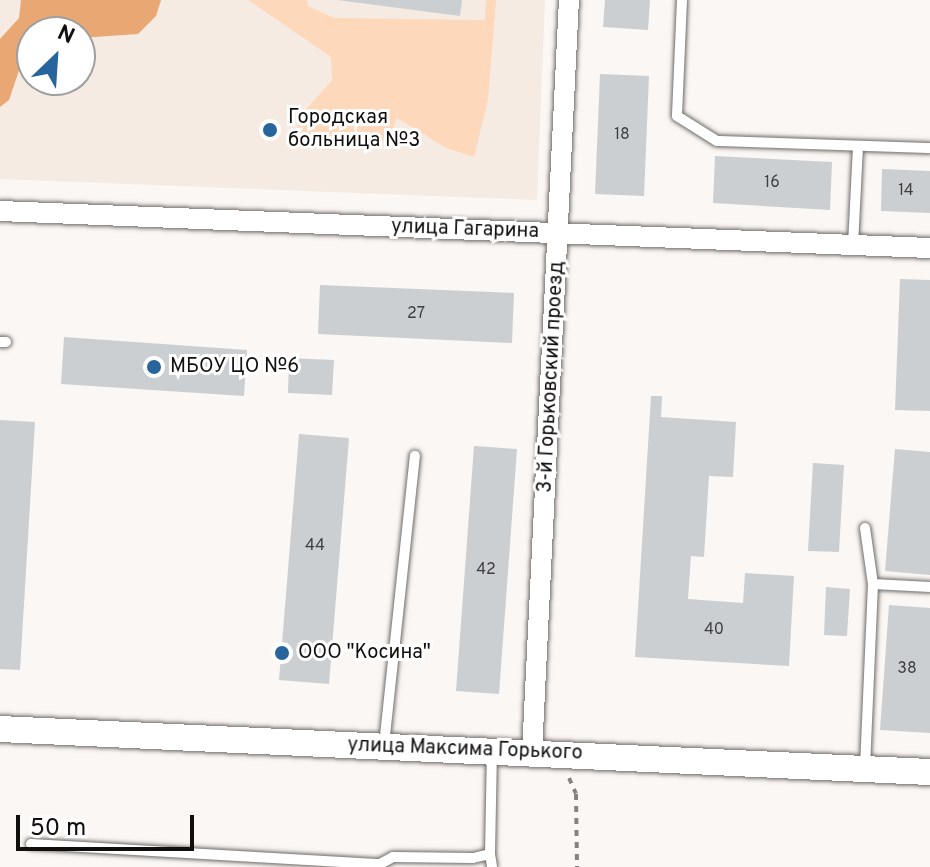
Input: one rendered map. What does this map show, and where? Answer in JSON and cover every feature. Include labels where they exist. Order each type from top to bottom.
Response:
[{"type":"street","name":"3-й Горьковский проезд","points":[[532,753],[569,0]]},
{"type":"street","name":"улица Гагарина","points":[[0,211],[930,248]]},
{"type":"street","name":"улица Максима Горького","points":[[0,729],[930,772]]},
{"type":"lane","points":[[682,0],[677,116],[717,141],[930,148]]},
{"type":"lane","points":[[853,245],[858,146]]},
{"type":"lane","points":[[384,747],[415,456]]},
{"type":"lane","points":[[865,528],[873,584],[865,769]]},
{"type":"lane","points":[[873,584],[930,587]]},
{"type":"lane","points":[[492,867],[493,750]]},
{"type":"lane","points":[[31,844],[380,864],[393,857],[490,854]]},
{"type":"path","points":[[566,769],[576,794],[577,867]]},
{"type":"shaded area","name":"Городская больница №3","points":[[0,0],[545,0],[537,200],[0,179]]},
{"type":"shaded area","points":[[21,0],[161,0],[156,16],[138,34],[96,37],[96,16],[19,16]]},
{"type":"shaded area","points":[[248,0],[307,0],[308,6],[334,18],[485,20],[486,0],[496,0],[488,100],[474,157],[446,148],[397,118],[389,138],[333,150],[290,147],[302,114],[332,80],[331,57]]},
{"type":"shaded area","points":[[16,21],[16,79],[9,100],[0,107],[0,39]]},
{"type":"building","points":[[337,0],[462,0],[460,16]]},
{"type":"building","points":[[605,0],[650,0],[648,30],[603,27]]},
{"type":"building","points":[[600,74],[649,76],[644,196],[595,194]]},
{"type":"building","points":[[715,156],[832,162],[830,210],[713,203]]},
{"type":"building","points":[[882,169],[930,171],[930,213],[881,211]]},
{"type":"building","points":[[900,279],[930,280],[930,411],[895,410]]},
{"type":"building","points":[[320,285],[514,293],[512,343],[318,334]]},
{"type":"building","name":"МБОУ ЦО №6","points":[[64,337],[247,350],[244,396],[61,384]]},
{"type":"building","points":[[289,358],[334,360],[332,395],[288,393]]},
{"type":"building","points":[[651,396],[662,396],[661,417],[736,422],[733,477],[709,476],[704,557],[691,556],[688,599],[743,603],[745,573],[794,576],[789,666],[635,657]]},
{"type":"building","points":[[0,420],[35,422],[20,670],[0,669]]},
{"type":"building","points":[[299,434],[349,438],[329,684],[279,680]]},
{"type":"building","points":[[474,446],[517,449],[499,694],[456,691]]},
{"type":"building","points":[[895,449],[930,452],[930,575],[885,571]]},
{"type":"building","points":[[813,463],[844,465],[839,552],[808,551]]},
{"type":"building","points":[[826,587],[850,589],[847,636],[824,635]]},
{"type":"building","points":[[889,605],[930,608],[930,733],[880,730]]},
{"type":"place","name":"Городская больница №3","points":[[270,130]]},
{"type":"place","name":"МБОУ ЦО №6","points":[[154,367]]},
{"type":"place","name":"ООО \"Косина\"","points":[[282,653]]}]
